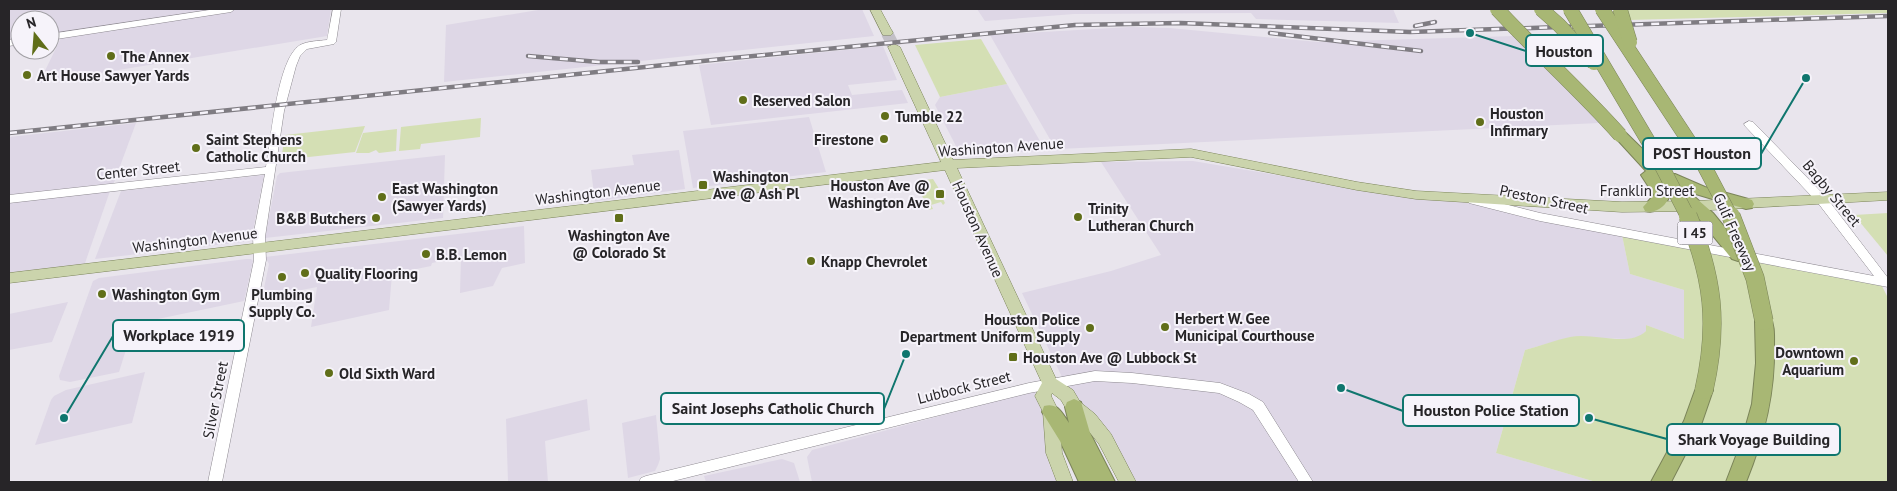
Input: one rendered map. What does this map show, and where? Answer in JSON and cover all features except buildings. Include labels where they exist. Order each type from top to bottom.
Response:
[{"type":"highway","points":[[1497,9],[1518,32],[1584,95],[1632,150],[1661,192],[1660,201],[1651,207]]},
{"type":"highway","points":[[1541,9],[1580,46],[1620,93]]},
{"type":"highway","name":"I 45","points":[[1570,9],[1670,176],[1682,200],[1698,241],[1710,284],[1713,336],[1711,358],[1704,390],[1693,422],[1662,482]]},
{"type":"highway","name":"Gulf Freeway","points":[[1602,9],[1696,152],[1724,202],[1745,247],[1760,296],[1766,350],[1764,388],[1756,429],[1736,482]]},
{"type":"highway","points":[[1620,9],[1635,61]]},
{"type":"highway","points":[[1632,150],[1707,217],[1738,255]]},
{"type":"highway","points":[[1644,162],[1677,182],[1722,198],[1746,204]]},
{"type":"highway","points":[[1074,407],[1081,433],[1105,482]]},
{"type":"highway","points":[[1051,412],[1067,436],[1089,482]]},
{"type":"main road","points":[[875,9],[887,33]]},
{"type":"main road","name":"Houston Avenue","points":[[894,47],[1050,383],[1067,395],[1074,407],[1089,419],[1106,439],[1128,482]]},
{"type":"main road","name":"Washington Avenue","points":[[9,278],[949,165],[1191,153]]},
{"type":"main road","name":"Preston Street","points":[[1191,153],[1358,186],[1416,195],[1466,198]]},
{"type":"main road","name":"Franklin Street","points":[[1466,198],[1592,206],[1651,207],[1888,196]]},
{"type":"main road","points":[[1050,383],[1042,396],[1051,412],[1054,453],[1065,482]]},
{"type":"street","points":[[60,35],[231,9]]},
{"type":"street","name":"Silver Street","points":[[216,482],[260,260],[259,238],[275,148],[281,133],[293,72],[292,66],[296,55],[302,48],[331,42],[337,9]]},
{"type":"street","name":"Bagby Street","points":[[1749,124],[1822,200],[1887,284]]},
{"type":"street","name":"Center Street","points":[[9,199],[271,170]]},
{"type":"street","name":"Preston Street","points":[[1466,198],[1540,217],[1887,284]]},
{"type":"street","name":"Lubbock Street","points":[[646,482],[1050,383],[1095,376],[1132,378],[1220,388],[1235,393],[1258,406],[1306,482]]},
{"type":"shaded area","points":[[9,9],[331,9],[327,36],[39,83],[50,60],[60,60],[60,10],[10,10],[9,47]]},
{"type":"shaded area","points":[[544,9],[862,9],[874,36],[444,82],[446,25]]},
{"type":"shaded area","points":[[977,9],[1393,9],[1399,23],[1256,19],[1251,13],[1074,14],[985,21]]},
{"type":"shaded area","points":[[1130,27],[1170,28],[1318,42],[1514,36],[1580,99],[1599,123],[1055,148],[990,35]]},
{"type":"shaded area","points":[[883,46],[897,80],[848,85],[852,95],[902,90],[908,103],[711,125],[699,65]]},
{"type":"shaded area","points":[[1007,84],[1044,148],[1040,151],[960,154],[935,105],[940,97]]},
{"type":"shaded area","points":[[809,117],[826,172],[693,188],[683,131]]},
{"type":"shaded area","points":[[136,123],[113,185],[9,196],[9,137]]},
{"type":"shaded area","points":[[679,150],[685,189],[595,201],[591,170],[634,165],[632,155]]},
{"type":"shaded area","points":[[445,155],[443,218],[265,238],[277,176],[280,173]]},
{"type":"shaded area","points":[[1193,161],[1413,198],[1465,202],[1622,235],[1630,274],[1684,290],[1684,339],[1646,325],[1646,331],[1640,337],[1628,339],[1571,337],[1525,350],[1496,453],[1596,482],[1137,482],[1109,438],[1077,402],[1062,377],[1022,293],[1111,271],[1161,255],[1101,162]]},
{"type":"shaded area","points":[[264,175],[251,241],[95,259],[121,191]]},
{"type":"shaded area","points":[[110,191],[84,266],[9,275],[9,202]]},
{"type":"shaded area","points":[[524,226],[525,263],[502,268],[493,286],[460,293],[461,257],[432,263],[431,266],[392,274],[389,310],[311,327],[317,287],[262,298],[269,264],[265,257]]},
{"type":"shaded area","points":[[246,259],[253,261],[244,301],[134,324],[119,372],[70,382],[60,380],[59,376],[93,281],[99,278]]},
{"type":"shaded area","points":[[68,302],[52,342],[9,350],[9,314]]},
{"type":"shaded area","points":[[145,372],[132,423],[35,445],[54,396],[66,390]]},
{"type":"shaded area","points":[[1034,391],[1045,414],[1049,464],[1057,482],[812,482],[807,457],[812,450]]},
{"type":"shaded area","points":[[587,399],[590,430],[545,441],[548,482],[508,482],[506,419]]},
{"type":"shaded area","points":[[656,415],[660,459],[658,465],[655,471],[628,478],[622,423]]},
{"type":"shaded area","points":[[782,459],[794,463],[800,482],[706,482],[704,476]]},
{"type":"green space","points":[[1625,9],[1888,9],[1888,13],[1628,20]]},
{"type":"green space","points":[[981,39],[1007,84],[940,97],[915,45]]},
{"type":"green space","points":[[481,118],[480,137],[421,144],[420,149],[399,151],[401,127]]},
{"type":"green space","points":[[365,126],[355,152],[281,160],[285,135]]},
{"type":"green space","points":[[397,129],[396,151],[379,153],[376,150],[369,153],[356,153],[363,133]]},
{"type":"green space","points":[[933,179],[941,192],[938,193],[940,197],[942,197],[945,203],[943,205],[941,202],[931,205],[933,209],[928,210],[916,181]]},
{"type":"green space","points":[[1888,213],[1888,256],[1854,215]]},
{"type":"green space","name":"Downtown Aquarium","points":[[1622,235],[1881,284],[1888,298],[1888,482],[1596,482],[1496,453],[1525,350],[1570,337],[1630,338],[1639,336],[1646,331],[1646,325],[1684,339],[1684,290],[1630,274]]},
{"type":"tunnel","points":[[887,33],[894,47]]},
{"type":"railway","points":[[9,133],[722,59],[1075,25],[1180,23],[1410,32],[1888,16]]},
{"type":"railway","points":[[1415,26],[1435,22]]},
{"type":"railway","points":[[1270,33],[1421,51]]},
{"type":"railway","points":[[528,56],[599,62],[638,62]]},
{"type":"place","name":"Houston","points":[[1470,33]]},
{"type":"place","name":"The Annex","points":[[111,56]]},
{"type":"place","name":"Art House Sawyer Yards","points":[[27,75]]},
{"type":"place","name":"POST Houston","points":[[1806,78]]},
{"type":"place","name":"Reserved Salon","points":[[743,100]]},
{"type":"place","name":"Tumble 22","points":[[885,116]]},
{"type":"place","name":"Houston Infirmary","points":[[1480,122]]},
{"type":"place","name":"Firestone","points":[[884,139]]},
{"type":"place","name":"Saint Stephens Catholic Church","points":[[196,148]]},
{"type":"place","name":"Washington Ave @ Ash Pl","points":[[703,185]]},
{"type":"place","name":"Houston Ave @ Washington Ave","points":[[940,194]]},
{"type":"place","name":"East Washington (Sawyer Yards)","points":[[382,197]]},
{"type":"place","name":"Trinity Lutheran Church","points":[[1078,217]]},
{"type":"place","name":"B&B Butchers","points":[[376,218]]},
{"type":"place","name":"Washington Ave @ Colorado St","points":[[619,218]]},
{"type":"place","name":"B.B. Lemon","points":[[426,254]]},
{"type":"place","name":"Knapp Chevrolet","points":[[811,261]]},
{"type":"place","name":"Quality Flooring","points":[[305,273]]},
{"type":"place","name":"Plumbing Supply Co.","points":[[282,277]]},
{"type":"place","name":"Washington Gym","points":[[102,294]]},
{"type":"place","name":"Herbert W. Gee Municipal Courthouse","points":[[1165,327]]},
{"type":"place","name":"Houston Police Department Uniform Supply","points":[[1090,328]]},
{"type":"place","name":"Saint Josephs Catholic Church","points":[[906,354]]},
{"type":"place","name":"Houston Ave @ Lubbock St","points":[[1013,357]]},
{"type":"place","name":"Downtown Aquarium","points":[[1854,361]]},
{"type":"place","name":"Old Sixth Ward","points":[[329,373]]},
{"type":"place","name":"Houston Police Station","points":[[1341,388]]},
{"type":"place","name":"Workplace 1919","points":[[64,418]]},
{"type":"place","name":"Shark Voyage Building","points":[[1589,418]]}]
